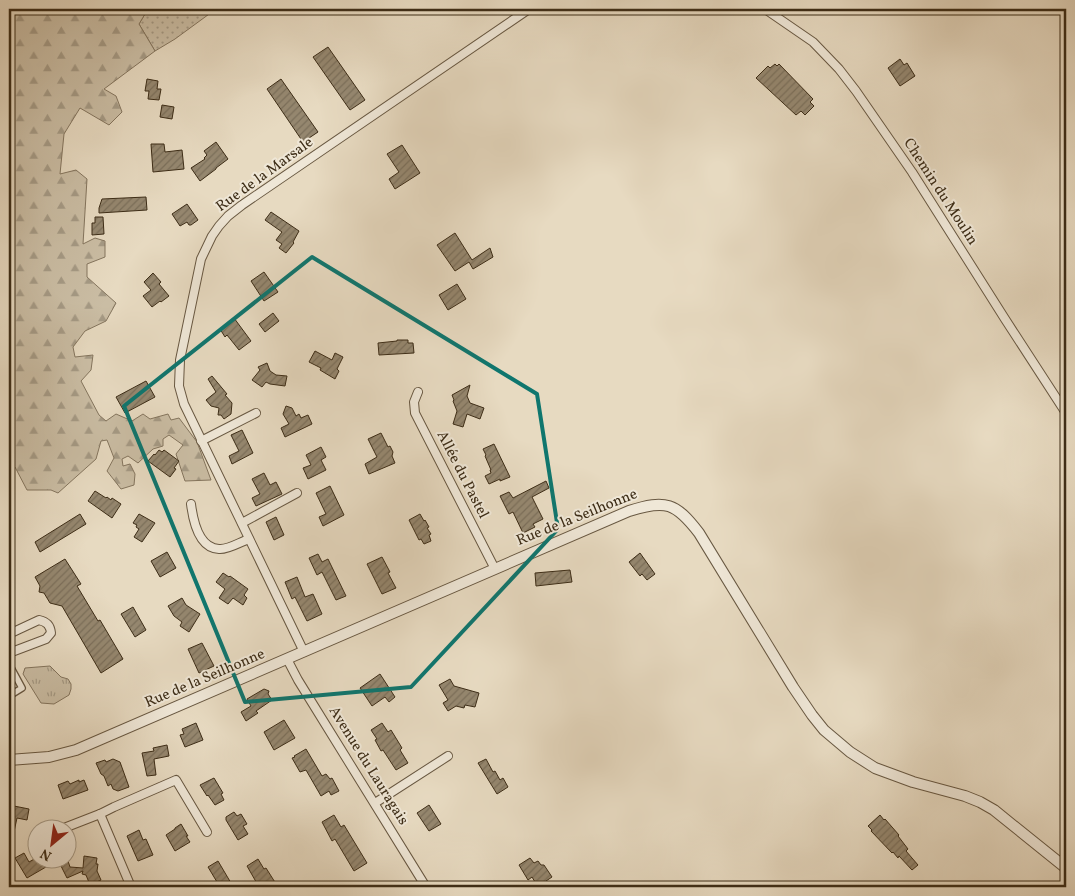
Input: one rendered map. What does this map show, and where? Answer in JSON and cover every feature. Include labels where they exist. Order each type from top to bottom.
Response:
[{"type":"street","name":"Rue de la Marsale","points":[[304,652],[184,404],[180,386],[180,360],[201,259],[219,226],[242,205],[529,9]]},
{"type":"street","name":"Chemin du Moulin","points":[[765,9],[813,42],[856,91],[912,172],[1066,413]]},
{"type":"street","name":"Allée du Pastel","points":[[418,392],[414,402],[415,413],[495,569]]},
{"type":"street","points":[[202,441],[256,413]]},
{"type":"street","points":[[242,524],[297,493]]},
{"type":"street","points":[[190,504],[196,528],[206,544],[212,548],[220,550],[249,538]]},
{"type":"street","name":"Rue de la Seilhonne","points":[[9,760],[49,757],[76,750],[630,511],[652,504],[663,504],[682,512],[699,533],[793,687],[812,715],[831,736],[850,752],[875,768],[913,782],[980,802],[994,810],[1066,868]]},
{"type":"street","points":[[9,634],[39,620],[50,626],[51,633],[46,639],[9,654]]},
{"type":"street","name":"Avenue du Lauragais","points":[[288,660],[298,680],[426,887]]},
{"type":"street","points":[[9,664],[22,688],[9,696]]},
{"type":"street","points":[[375,803],[448,756]]},
{"type":"street","points":[[78,823],[176,780],[207,832]]},
{"type":"street","points":[[100,814],[131,887]]},
{"type":"highlighted area","points":[[312,257],[537,394],[558,529],[411,687],[245,702],[124,406]]},
{"type":"green space","points":[[9,9],[148,9],[139,24],[155,51],[104,89],[116,96],[122,112],[109,125],[80,108],[64,134],[60,174],[76,170],[87,179],[83,244],[95,238],[105,241],[105,257],[87,264],[87,277],[116,303],[106,321],[85,331],[73,347],[75,357],[93,355],[91,370],[81,381],[99,415],[106,421],[116,414],[132,421],[143,414],[150,419],[168,414],[171,420],[179,418],[197,442],[211,480],[185,481],[176,454],[183,445],[169,435],[163,439],[163,446],[153,449],[138,463],[128,456],[122,459],[123,466],[130,464],[135,474],[134,485],[121,489],[107,471],[114,458],[107,440],[101,441],[96,459],[58,493],[51,490],[27,490],[15,467],[9,464]]},
{"type":"green space","points":[[148,9],[216,9],[155,51],[139,24]]},
{"type":"green space","points":[[50,666],[61,677],[68,679],[71,684],[69,695],[54,704],[41,703],[23,674],[25,668]]},
{"type":"building","points":[[328,47],[365,100],[350,110],[313,57]]},
{"type":"building","points":[[900,59],[904,65],[907,63],[915,76],[900,86],[888,68]]},
{"type":"building","points":[[775,64],[777,66],[779,64],[813,99],[810,102],[814,106],[805,115],[801,111],[796,115],[756,78],[768,66],[770,68]]},
{"type":"building","points":[[147,79],[158,81],[157,89],[161,89],[159,100],[148,99],[149,91],[145,91]]},
{"type":"building","points":[[281,79],[318,132],[303,142],[267,89]]},
{"type":"building","points":[[162,105],[174,107],[172,119],[160,117]]},
{"type":"building","points":[[216,142],[228,159],[200,181],[191,168],[205,159],[207,155],[204,151]]},
{"type":"building","points":[[151,144],[164,144],[165,152],[182,150],[184,169],[153,172]]},
{"type":"building","points":[[402,145],[420,173],[395,189],[389,179],[399,172],[387,154]]},
{"type":"building","points":[[146,197],[147,210],[99,213],[102,199]]},
{"type":"building","points":[[187,204],[198,220],[191,225],[187,222],[180,226],[172,214]]},
{"type":"building","points":[[271,212],[299,231],[294,243],[286,253],[279,248],[282,244],[276,240],[282,232],[265,220]]},
{"type":"building","points":[[95,217],[103,217],[104,234],[92,235],[92,223],[95,223]]},
{"type":"building","points":[[455,233],[472,260],[490,248],[493,257],[473,269],[469,262],[455,271],[437,245]]},
{"type":"building","points":[[264,272],[278,292],[264,301],[251,281]]},
{"type":"building","points":[[153,273],[169,296],[152,307],[143,296],[151,290],[144,282]]},
{"type":"building","points":[[457,284],[466,299],[448,310],[439,295]]},
{"type":"building","points":[[273,313],[279,321],[265,332],[259,324]]},
{"type":"building","points":[[234,318],[251,341],[239,350],[227,335],[225,337],[220,329]]},
{"type":"building","points":[[408,340],[408,343],[413,343],[414,353],[379,355],[378,343]]},
{"type":"building","points":[[315,351],[332,360],[335,353],[343,357],[337,369],[339,371],[335,379],[320,370],[321,368],[309,362]]},
{"type":"building","points":[[267,363],[270,371],[276,375],[287,376],[285,386],[266,382],[262,387],[252,380],[260,370],[258,367]]},
{"type":"building","points":[[212,376],[232,403],[231,414],[224,419],[221,415],[218,415],[219,408],[211,406],[206,400],[216,392],[208,379]]},
{"type":"building","points":[[146,381],[155,397],[125,413],[116,397]]},
{"type":"building","points":[[470,385],[467,396],[470,403],[484,408],[480,419],[467,414],[463,427],[453,424],[457,411],[452,395]]},
{"type":"building","points":[[286,406],[292,408],[296,416],[299,414],[301,418],[308,415],[312,424],[285,437],[281,428],[289,424],[283,414]]},
{"type":"building","points":[[242,430],[253,453],[232,464],[229,456],[239,451],[231,435]]},
{"type":"building","points":[[381,433],[388,447],[390,446],[393,452],[392,456],[395,463],[369,474],[365,464],[377,457],[368,439]]},
{"type":"building","points":[[494,444],[510,477],[489,484],[485,476],[491,473],[491,470],[483,449]]},
{"type":"building","points":[[321,447],[326,457],[321,460],[326,470],[308,479],[303,468],[311,465],[306,455]]},
{"type":"building","points":[[159,450],[162,452],[164,450],[179,461],[170,477],[148,461]]},
{"type":"building","points":[[264,473],[270,485],[276,482],[282,494],[256,506],[252,498],[260,494],[252,479]]},
{"type":"building","points":[[546,481],[549,488],[532,497],[543,519],[533,524],[535,527],[523,533],[513,512],[509,514],[500,496],[509,492],[513,498]]},
{"type":"building","points":[[330,486],[344,515],[323,526],[319,517],[326,514],[316,493]]},
{"type":"building","points":[[95,491],[121,504],[112,518],[88,501]]},
{"type":"building","points":[[80,514],[86,524],[40,552],[35,542]]},
{"type":"building","points":[[139,514],[155,523],[142,542],[134,537],[139,529],[133,523]]},
{"type":"building","points":[[420,514],[429,527],[427,528],[431,534],[429,535],[431,541],[424,544],[421,539],[419,540],[409,520]]},
{"type":"building","points":[[276,517],[284,535],[274,540],[266,522]]},
{"type":"building","points":[[167,552],[176,568],[160,577],[151,561]]},
{"type":"building","points":[[640,553],[655,574],[647,580],[642,574],[640,576],[629,562]]},
{"type":"building","points":[[318,554],[322,562],[328,559],[346,596],[336,600],[322,572],[317,575],[309,558]]},
{"type":"building","points":[[382,557],[396,588],[382,594],[367,564]]},
{"type":"building","points":[[65,559],[81,584],[77,586],[123,659],[101,673],[62,606],[50,603],[44,593],[39,592],[40,586],[35,577]]},
{"type":"building","points":[[570,570],[572,582],[536,586],[535,573]]},
{"type":"building","points":[[223,573],[248,589],[244,595],[247,598],[243,605],[233,598],[228,604],[219,598],[225,589],[216,582]]},
{"type":"building","points":[[297,577],[305,597],[313,594],[322,614],[307,621],[295,597],[292,599],[285,582]]},
{"type":"building","points":[[182,598],[186,605],[200,614],[189,632],[180,626],[182,622],[174,616],[168,606]]},
{"type":"building","points":[[133,607],[146,630],[135,637],[121,614]]},
{"type":"building","points":[[202,643],[214,666],[199,673],[188,649]]},
{"type":"building","points":[[380,674],[395,697],[389,702],[385,697],[372,706],[360,688]]},
{"type":"building","points":[[450,679],[454,686],[479,693],[475,707],[465,705],[464,708],[456,706],[448,711],[443,703],[448,700],[439,685]]},
{"type":"building","points":[[264,689],[269,691],[268,694],[272,700],[246,721],[241,712],[251,706],[247,699]]},
{"type":"building","points":[[284,720],[295,738],[274,750],[264,732]]},
{"type":"building","points":[[196,723],[203,740],[185,747],[180,735],[184,734],[182,729]]},
{"type":"building","points":[[382,723],[388,732],[391,730],[402,748],[400,750],[408,763],[396,770],[383,750],[381,751],[375,740],[377,739],[371,730]]},
{"type":"building","points":[[167,745],[169,756],[154,759],[156,775],[147,776],[142,753],[154,751],[153,748]]},
{"type":"building","points":[[306,749],[322,776],[326,774],[330,779],[332,778],[339,791],[331,795],[329,791],[321,796],[306,770],[300,772],[292,758]]},
{"type":"building","points":[[113,759],[120,762],[129,787],[118,791],[113,789],[111,784],[108,786],[96,763]]},
{"type":"building","points":[[486,759],[493,772],[495,771],[500,780],[503,778],[508,787],[497,794],[478,763]]},
{"type":"building","points":[[214,778],[223,793],[221,794],[224,800],[215,805],[200,785]]},
{"type":"building","points":[[79,780],[79,782],[84,780],[88,790],[63,799],[58,785],[68,781],[70,784]]},
{"type":"building","points":[[9,805],[29,809],[27,820],[17,818],[12,841],[9,840]]},
{"type":"building","points":[[429,805],[441,824],[429,831],[417,813]]},
{"type":"building","points":[[234,812],[237,816],[241,814],[247,824],[243,826],[248,834],[238,840],[226,820],[226,817]]},
{"type":"building","points":[[334,815],[341,827],[344,825],[367,863],[354,871],[335,839],[332,841],[322,822]]},
{"type":"building","points":[[880,815],[899,835],[908,849],[906,851],[918,865],[912,870],[899,856],[898,858],[892,853],[868,826]]},
{"type":"building","points":[[181,824],[190,842],[175,851],[166,835]]},
{"type":"building","points":[[139,830],[143,840],[146,839],[153,855],[138,861],[127,836]]},
{"type":"building","points":[[24,853],[28,860],[28,868],[44,868],[27,878],[15,858]]},
{"type":"building","points":[[84,856],[97,858],[97,871],[101,880],[90,885],[86,875],[82,874],[83,871],[67,878],[62,868],[83,868]]},
{"type":"building","points":[[530,858],[534,863],[538,861],[541,865],[544,865],[552,877],[546,881],[550,887],[538,887],[532,877],[528,880],[519,865]]},
{"type":"building","points":[[258,859],[278,887],[259,887],[247,866]]},
{"type":"building","points":[[218,861],[231,883],[224,887],[220,887],[208,867]]}]
